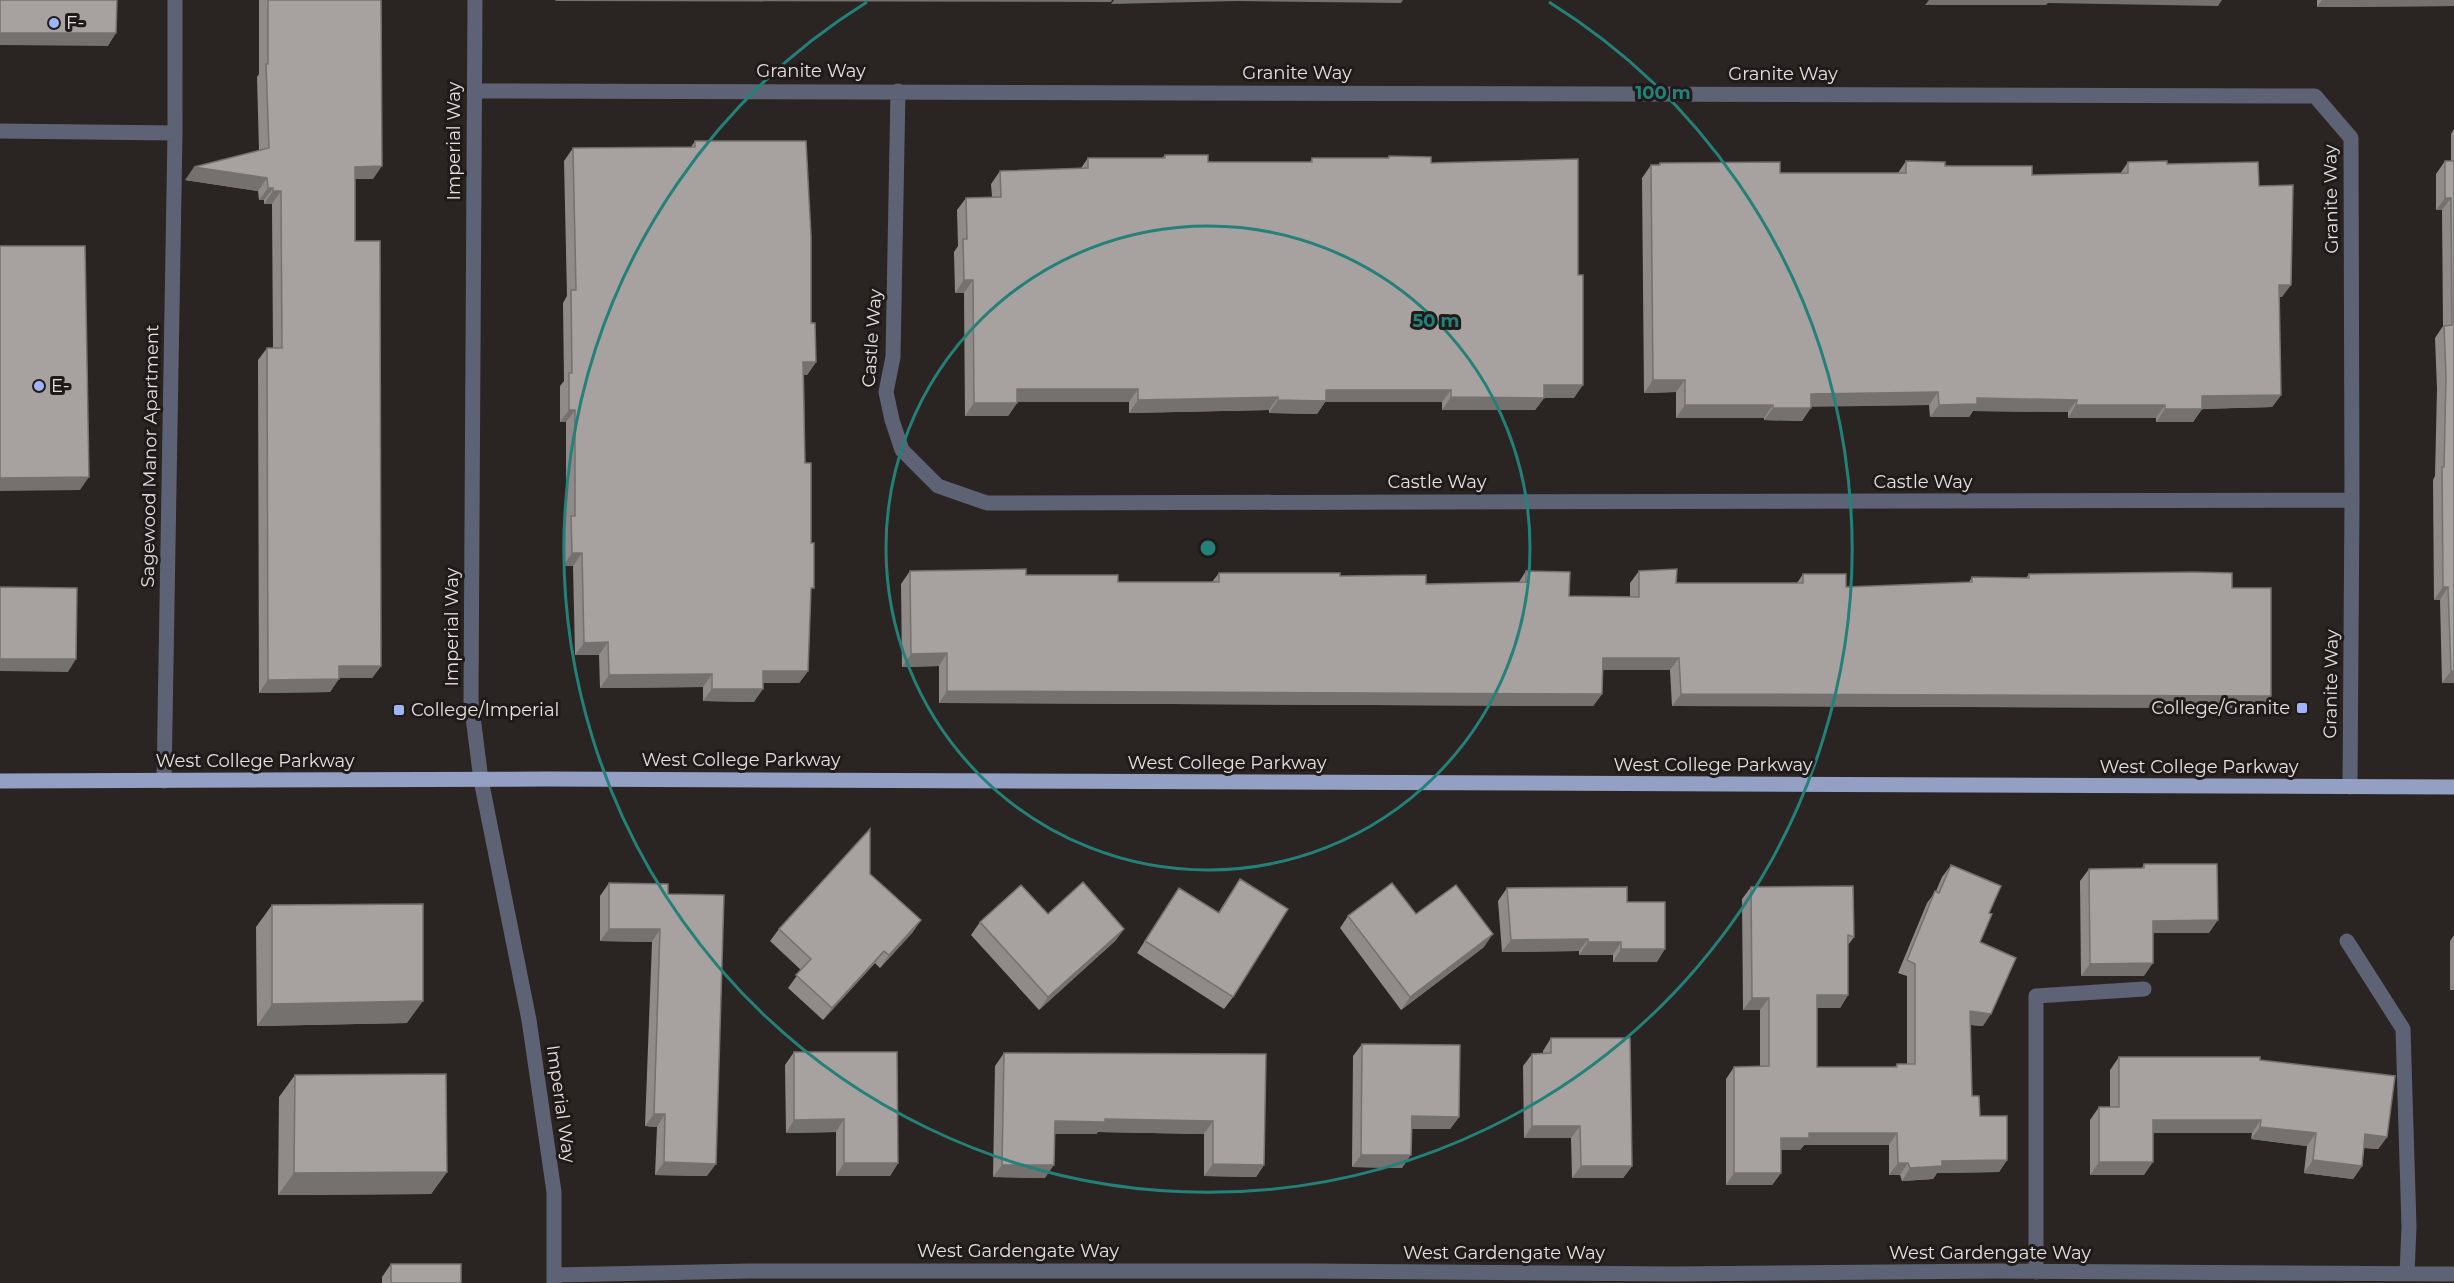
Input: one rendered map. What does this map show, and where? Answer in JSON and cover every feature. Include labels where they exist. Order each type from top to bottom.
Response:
[{"type":"main road","name":"West College Parkway","points":[[0,781],[481,780],[2454,787]]},
{"type":"street","name":"Sagewood Manor Apartment","points":[[164,781],[176,133],[175,0]]},
{"type":"street","name":"Imperial Way","points":[[475,0],[471,701],[481,780],[529,1020],[554,1192],[554,1279]]},
{"type":"street","name":"Granite Way","points":[[474,91],[2315,96],[2351,138],[2350,787]]},
{"type":"street","name":"Castle Way","points":[[898,91],[893,357],[886,392],[892,420],[902,450],[938,486],[987,502],[2352,500]]},
{"type":"street","points":[[0,131],[176,133]]},
{"type":"street","points":[[2347,941],[2403,1029],[2409,1227],[2407,1274]]},
{"type":"street","points":[[2036,1272],[2036,996],[2144,989]]},
{"type":"street","name":"West Gardengate Way","points":[[554,1279],[749,1271],[2454,1274]]},
{"type":"building","name":"F-","points":[[0,0],[117,0],[116,33],[0,33]]},
{"type":"building","points":[[268,0],[381,0],[382,166],[355,167],[355,241],[380,241],[381,666],[339,666],[339,679],[268,680],[267,348],[282,348],[281,191],[268,188],[267,178],[194,167],[269,148],[266,64],[268,64]]},
{"type":"building","points":[[695,141],[806,141],[811,236],[811,323],[815,323],[816,362],[803,362],[805,463],[811,463],[811,543],[814,543],[814,588],[811,588],[808,671],[763,671],[763,689],[712,689],[712,674],[609,675],[608,642],[584,643],[582,553],[572,553],[571,516],[575,516],[575,410],[569,410],[569,373],[572,373],[571,290],[576,290],[573,148],[695,147]]},
{"type":"building","points":[[1165,155],[1208,155],[1208,162],[1312,162],[1312,158],[1389,158],[1389,156],[1431,157],[1431,163],[1578,159],[1578,275],[1583,275],[1583,385],[1544,385],[1544,398],[1451,397],[1451,390],[1326,390],[1326,401],[1278,400],[1278,397],[1138,400],[1138,389],[1017,389],[1017,403],[974,403],[973,280],[964,280],[963,239],[967,239],[966,198],[1001,197],[1000,171],[1088,168],[1088,158],[1165,158]]},
{"type":"building","points":[[1906,161],[1945,162],[1945,166],[2032,166],[2032,175],[2128,173],[2128,162],[2167,161],[2167,164],[2258,162],[2259,186],[2293,185],[2291,285],[2279,285],[2281,395],[2202,396],[2202,409],[2165,409],[2165,405],[2076,405],[2077,400],[1977,398],[1977,404],[1939,405],[1938,392],[1811,394],[1811,408],[1773,408],[1773,405],[1685,405],[1685,380],[1653,380],[1651,165],[1780,162],[1780,173],[1906,173]]},
{"type":"building","points":[[2445,161],[2454,161],[2454,671],[2451,671],[2448,587],[2443,587],[2442,467],[2444,467],[2446,376],[2444,326],[2452,325],[2451,198],[2445,198]]},
{"type":"building","name":"E-","points":[[0,246],[85,246],[89,477],[0,478]]},
{"type":"building","points":[[1026,569],[1026,575],[1118,575],[1118,582],[1219,582],[1219,573],[1340,573],[1340,576],[1426,575],[1426,584],[1526,582],[1526,571],[1570,572],[1569,596],[1639,597],[1639,571],[1677,569],[1676,583],[1803,583],[1803,574],[1846,574],[1846,587],[1972,582],[1972,577],[2029,578],[2029,574],[2232,573],[2232,588],[2271,588],[2271,696],[1681,694],[1679,658],[1603,658],[1602,694],[947,691],[947,653],[911,654],[910,571]]},
{"type":"building","points":[[0,587],[77,588],[76,659],[0,659]]},
{"type":"building","points":[[870,829],[870,874],[921,920],[889,955],[884,951],[832,1008],[796,975],[811,959],[779,929]]},
{"type":"building","points":[[2144,864],[2217,864],[2218,920],[2153,921],[2153,963],[2090,964],[2089,869],[2144,868]]},
{"type":"building","points":[[1951,865],[2001,886],[1980,942],[2016,958],[1991,1014],[1970,1011],[1972,1096],[1979,1096],[1980,1116],[2007,1116],[2007,1160],[1942,1161],[1942,1166],[1910,1168],[1908,1163],[1898,1163],[1897,1133],[1809,1133],[1809,1138],[1781,1138],[1781,1173],[1734,1173],[1734,1067],[1769,1066],[1769,998],[1752,998],[1751,887],[1853,886],[1854,937],[1848,935],[1848,995],[1817,995],[1817,1067],[1897,1067],[1897,1064],[1915,1064],[1915,964],[1907,960],[1935,891],[1939,893]]},
{"type":"building","points":[[1240,879],[1288,909],[1233,997],[1145,941],[1179,888],[1219,913]]},
{"type":"building","points":[[1083,882],[1124,929],[1048,997],[980,922],[1021,885],[1048,914]]},
{"type":"building","points":[[609,883],[668,884],[668,894],[724,895],[716,1164],[664,1162],[665,1114],[654,1114],[660,929],[609,929]]},
{"type":"building","points":[[1392,883],[1416,914],[1456,885],[1493,934],[1410,997],[1348,916]]},
{"type":"building","points":[[1627,887],[1627,902],[1665,902],[1665,949],[1621,949],[1621,942],[1588,942],[1588,939],[1511,940],[1507,888]]},
{"type":"building","points":[[423,904],[423,1001],[272,1004],[272,905]]},
{"type":"building","points":[[1551,1038],[1630,1038],[1632,1166],[1581,1166],[1580,1126],[1532,1126],[1532,1054],[1551,1053]]},
{"type":"building","points":[[1362,1044],[1460,1045],[1459,1117],[1412,1116],[1411,1155],[1361,1155]]},
{"type":"building","points":[[794,1052],[897,1052],[898,1163],[844,1163],[844,1119],[794,1120]]},
{"type":"building","points":[[1004,1053],[1266,1054],[1264,1165],[1213,1164],[1213,1121],[1105,1119],[1105,1122],[1055,1121],[1054,1165],[1002,1165]]},
{"type":"building","points":[[2119,1057],[2260,1057],[2260,1060],[2395,1076],[2387,1137],[2365,1134],[2362,1166],[2313,1160],[2316,1133],[2260,1127],[2261,1120],[2153,1120],[2153,1162],[2099,1162],[2099,1107],[2119,1107]]},
{"type":"building","points":[[446,1074],[447,1172],[294,1173],[295,1075]]},
{"type":"building","points":[[391,1264],[461,1264],[461,1283],[391,1283]]},
{"type":"place","name":"F-","points":[[54,23]]},
{"type":"place","name":"E-","points":[[39,386]]},
{"type":"place","name":"College/Granite","points":[[2302,708]]},
{"type":"place","name":"College/Imperial","points":[[399,710]]}]
